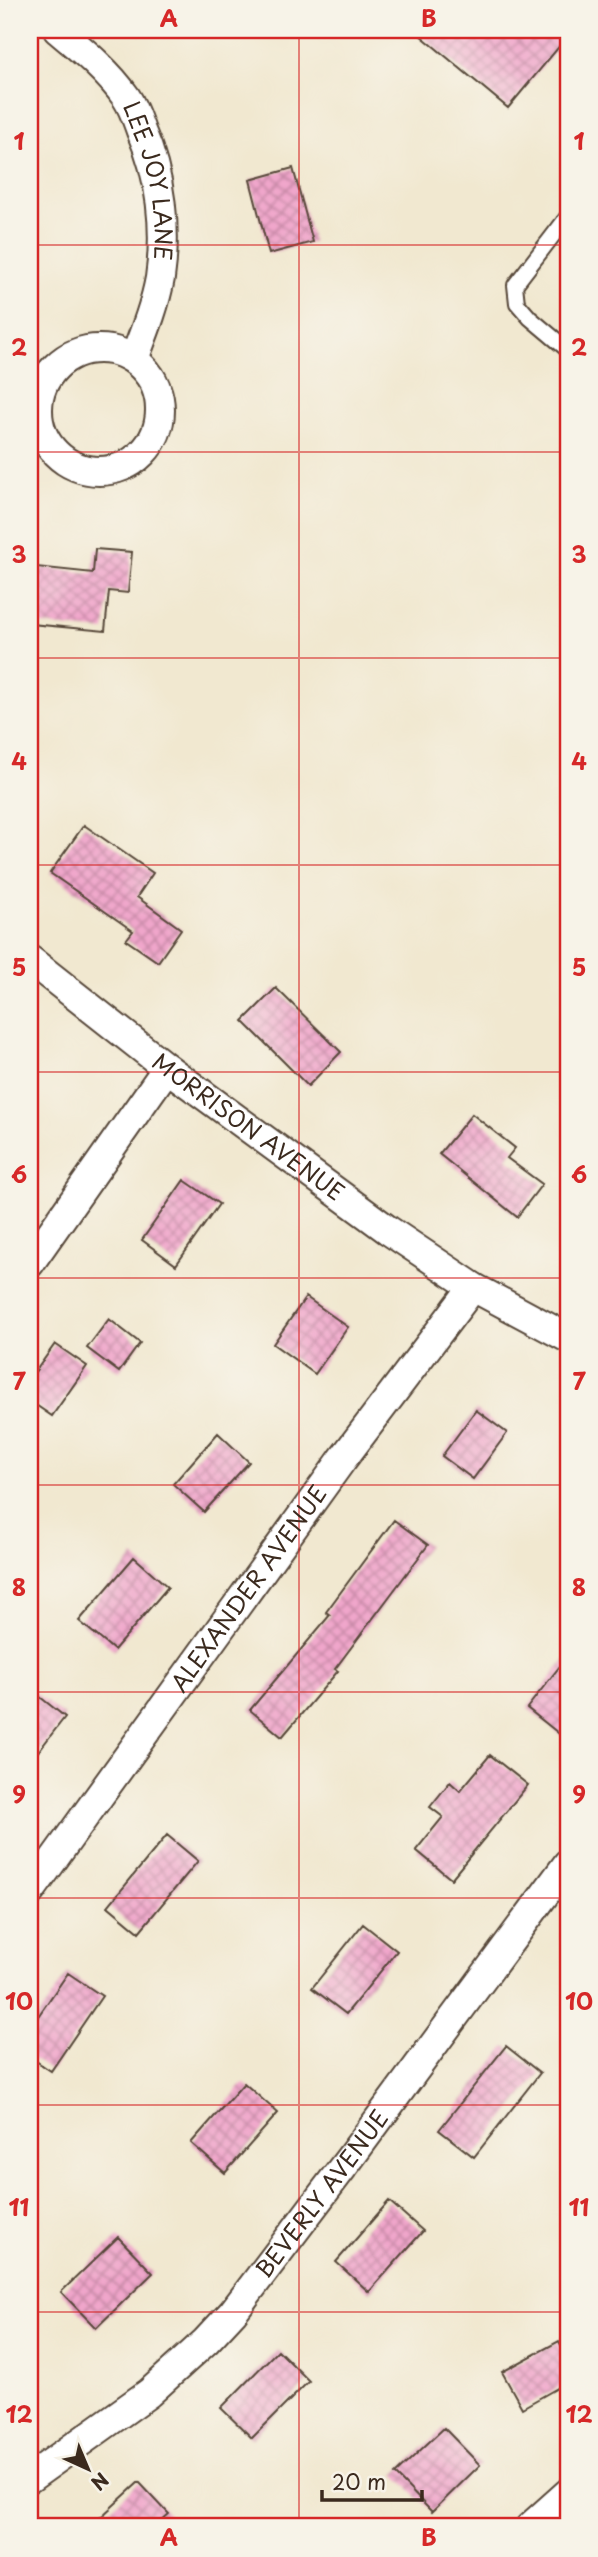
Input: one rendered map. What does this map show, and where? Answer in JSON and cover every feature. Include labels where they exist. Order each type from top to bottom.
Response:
[{"type":"street","name":"LEE JOY LANE","points":[[58,30],[95,62],[127,98],[152,156],[161,201],[160,278],[149,320],[134,359]]},
{"type":"street","points":[[97,348],[117,351],[134,359],[150,374],[159,393],[161,414],[155,435],[143,453],[126,465],[106,472],[85,470],[65,462],[51,449],[41,432],[37,413],[40,393],[48,376],[62,362],[79,352],[97,348]]},
{"type":"street","name":"MORRISON AVENUE","points":[[30,960],[167,1068],[388,1230],[473,1287],[568,1338]]},
{"type":"street","points":[[30,1263],[167,1068]]},
{"type":"street","name":"ALEXANDER AVENUE","points":[[30,1892],[334,1471],[473,1287]]},
{"type":"street","name":"BEVERLY AVENUE","points":[[30,2478],[149,2393],[206,2341],[233,2312],[351,2158],[568,1863]]},
{"type":"street","points":[[530,2527],[568,2493]]},
{"type":"lane","points":[[568,216],[515,285],[517,303],[530,318],[568,350]]},
{"type":"building","points":[[414,30],[568,30],[568,36],[508,108]]},
{"type":"building","points":[[293,168],[313,242],[269,254],[250,180]]},
{"type":"building","points":[[95,549],[132,552],[128,593],[109,591],[105,631],[31,624],[37,567],[93,573]]},
{"type":"building","points":[[84,825],[153,873],[137,897],[181,929],[158,962],[126,940],[133,931],[50,873]]},
{"type":"building","points":[[276,988],[341,1052],[308,1086],[243,1021]]},
{"type":"building","points":[[472,1114],[515,1148],[507,1158],[542,1184],[517,1217],[439,1154]]},
{"type":"building","points":[[184,1180],[219,1204],[176,1265],[142,1240]]},
{"type":"building","points":[[306,1297],[348,1327],[315,1374],[273,1344]]},
{"type":"building","points":[[109,1319],[140,1343],[119,1372],[87,1348]]},
{"type":"building","points":[[55,1344],[87,1366],[52,1416],[30,1401],[30,1379]]},
{"type":"building","points":[[476,1410],[507,1433],[473,1479],[442,1456]]},
{"type":"building","points":[[218,1433],[249,1462],[204,1512],[173,1484]]},
{"type":"building","points":[[394,1520],[428,1545],[335,1669],[338,1671],[282,1737],[250,1710],[330,1615],[326,1612]]},
{"type":"building","points":[[134,1557],[168,1587],[114,1650],[79,1621]]},
{"type":"building","points":[[568,1656],[568,1741],[527,1708]]},
{"type":"building","points":[[30,1689],[65,1717],[30,1762]]},
{"type":"building","points":[[490,1755],[528,1785],[451,1879],[416,1850],[443,1817],[430,1807],[450,1782],[460,1791]]},
{"type":"building","points":[[167,1835],[198,1861],[139,1932],[108,1906]]},
{"type":"building","points":[[363,1924],[397,1951],[346,2014],[312,1988]]},
{"type":"building","points":[[68,1973],[102,1996],[51,2071],[30,2057],[30,2028]]},
{"type":"building","points":[[506,2046],[540,2073],[474,2157],[439,2130]]},
{"type":"building","points":[[244,2083],[278,2113],[225,2173],[191,2143]]},
{"type":"building","points":[[389,2201],[423,2231],[369,2292],[336,2262]]},
{"type":"building","points":[[118,2237],[153,2273],[96,2328],[61,2292]]},
{"type":"building","points":[[559,2341],[568,2359],[568,2382],[522,2408],[502,2372]]},
{"type":"building","points":[[278,2350],[309,2381],[252,2438],[221,2408]]},
{"type":"building","points":[[444,2428],[480,2465],[432,2512],[395,2474]]},
{"type":"building","points":[[139,2482],[169,2514],[154,2527],[90,2527]]}]
